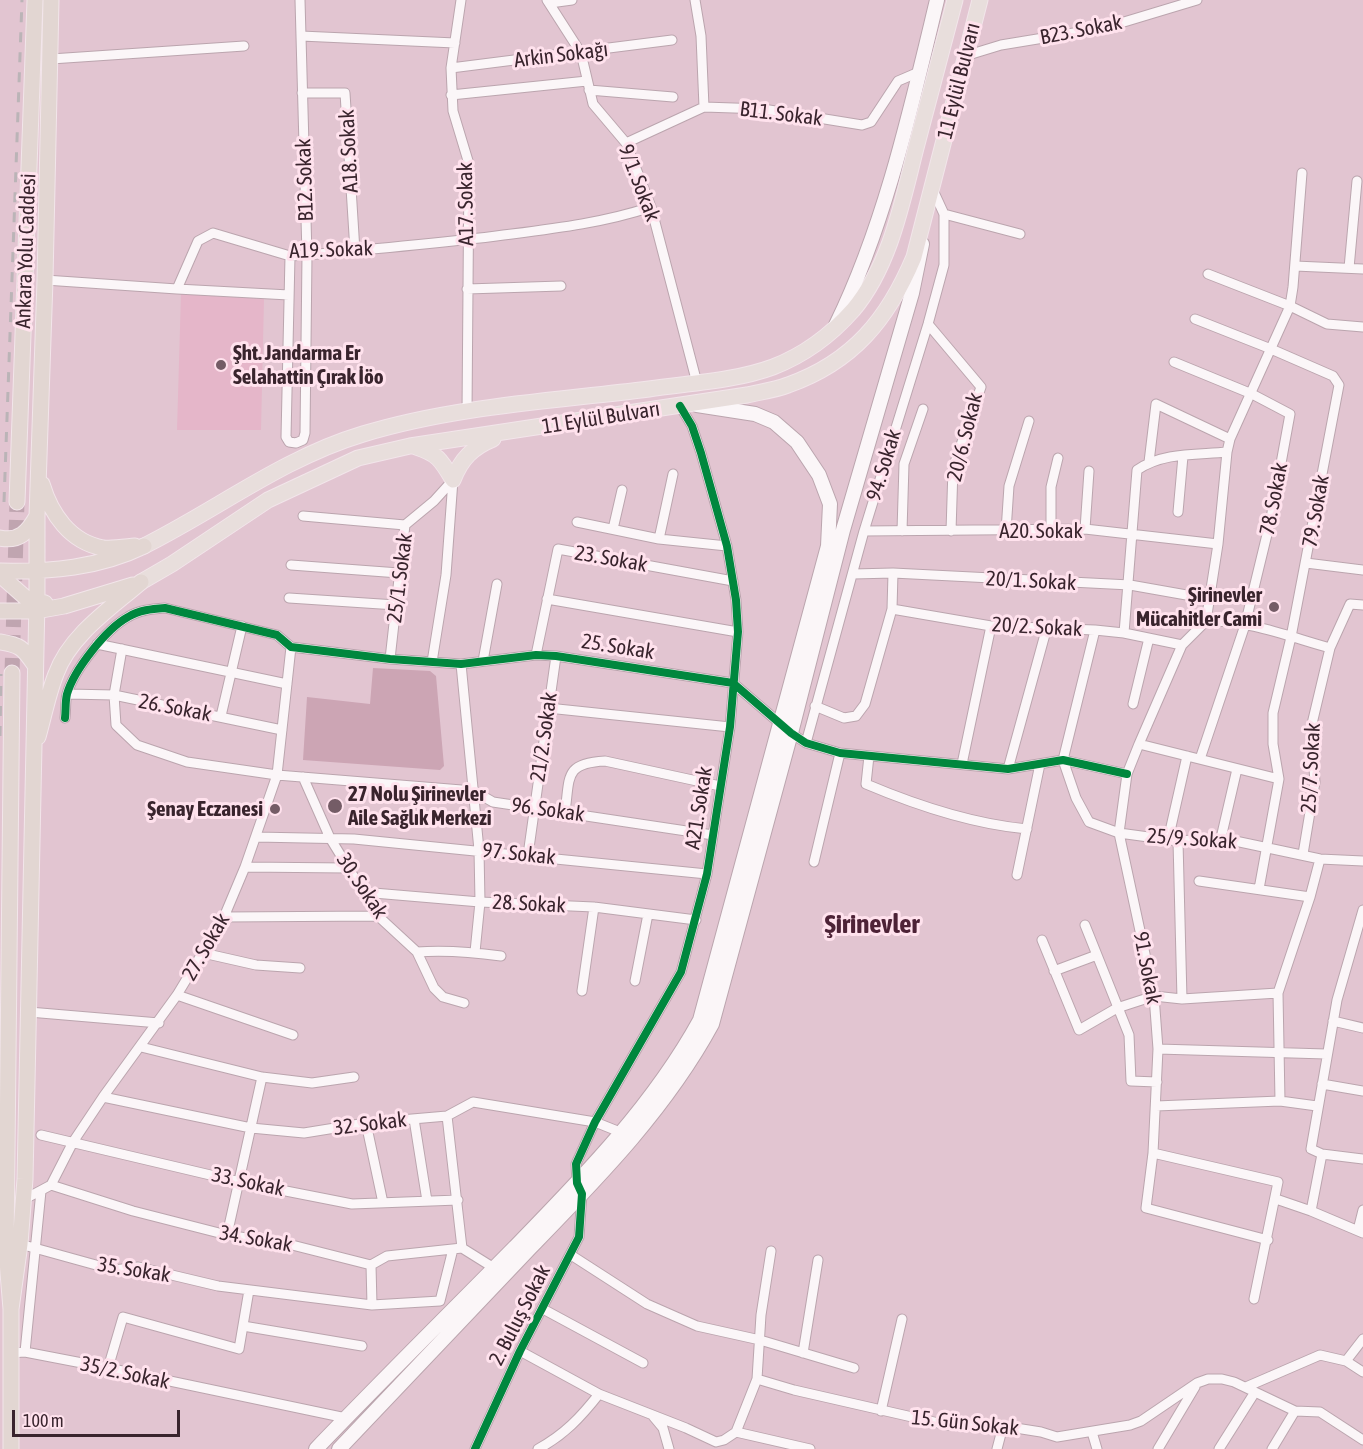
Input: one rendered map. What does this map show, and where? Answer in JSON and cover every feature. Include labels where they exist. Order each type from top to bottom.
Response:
[{"type":"highway","name":"Ankara Yolu Caddesi","points":[[17,502],[35,0]]},
{"type":"highway","points":[[11,1309],[20,1244],[23,1200],[29,1012],[37,516],[51,0]]},
{"type":"highway","points":[[38,472],[48,503],[74,536],[89,544],[105,548],[144,546]]},
{"type":"highway","points":[[0,538],[8,540],[28,532],[37,516]]},
{"type":"highway","points":[[2,581],[124,556],[144,546]]},
{"type":"highway","points":[[2,581],[37,606]]},
{"type":"highway","points":[[0,611],[37,606],[64,606],[141,582]]},
{"type":"highway","points":[[33,758],[56,672],[73,645],[94,622],[141,582]]},
{"type":"highway","points":[[0,642],[24,649],[34,664]]},
{"type":"highway","points":[[11,1449],[18,1353],[11,1309],[6,1249],[12,673]]},
{"type":"main road","points":[[832,332],[856,285],[868,250],[919,72],[937,0]]},
{"type":"main road","name":"11 Eylül Bulvarı","points":[[144,546],[186,525],[232,494],[286,464],[360,435],[412,420],[697,383],[747,374],[774,366],[815,346],[854,309],[871,284],[886,252],[901,205],[955,0]]},
{"type":"main road","name":"11 Eylül Bulvarı","points":[[141,582],[268,500],[358,458],[410,446],[747,395],[787,385],[826,368],[874,328],[902,287],[925,220],[980,0]]},
{"type":"main road","points":[[339,1449],[580,1189],[627,1134],[700,1020],[912,293],[921,259],[925,220]]},
{"type":"main road","points":[[686,406],[755,414],[774,422],[797,442],[819,475],[830,504],[828,546],[786,728]]},
{"type":"main road","points":[[453,480],[459,465],[480,445],[512,432]]},
{"type":"main road","points":[[410,446],[433,453],[442,461],[453,480]]},
{"type":"main road","points":[[316,1449],[494,1268],[580,1189]]},
{"type":"street","name":"B12. Sokak","points":[[289,295],[286,437],[289,442],[296,442],[303,440],[305,433],[307,255],[300,0]]},
{"type":"street","name":"A17. Sokak","points":[[461,0],[450,68],[453,111],[469,165],[467,412]]},
{"type":"street","points":[[549,2],[572,0]]},
{"type":"street","points":[[695,0],[701,36],[704,107]]},
{"type":"street","name":"B23. Sokak","points":[[965,56],[1001,45],[1104,28],[1197,0]]},
{"type":"street","name":"9/1. Sokak","points":[[549,2],[581,53],[594,104],[626,143],[651,207],[697,383]]},
{"type":"street","points":[[301,36],[455,43]]},
{"type":"street","name":"Arkin Sokağı","points":[[450,68],[672,40]]},
{"type":"street","points":[[51,59],[244,46]]},
{"type":"street","name":"B11. Sokak","points":[[626,143],[704,107],[763,110],[862,125],[871,122],[898,81],[919,72]]},
{"type":"street","points":[[451,95],[588,85],[673,97]]},
{"type":"street","name":"A18. Sokak","points":[[302,93],[345,93],[355,251]]},
{"type":"street","points":[[1279,779],[1139,744],[1182,645],[1206,621],[1218,544],[1230,439],[1290,306],[1302,173]]},
{"type":"street","points":[[1349,268],[1357,181]]},
{"type":"street","name":"94. Sokak","points":[[806,743],[864,531],[944,265],[944,214],[932,188]]},
{"type":"street","name":"A19. Sokak","points":[[177,289],[198,241],[213,233],[290,256],[307,255],[468,240],[619,218],[651,207]]},
{"type":"street","points":[[944,214],[1020,234]]},
{"type":"street","points":[[45,280],[289,295],[290,256]]},
{"type":"street","points":[[1295,266],[1363,269]]},
{"type":"street","points":[[1208,274],[1290,306],[1327,324],[1363,327]]},
{"type":"street","points":[[467,289],[561,286]]},
{"type":"street","points":[[1195,320],[1272,349]]},
{"type":"street","name":"20/6. Sokak","points":[[928,324],[981,387],[953,468],[951,531]]},
{"type":"street","name":"79. Sokak","points":[[1259,889],[1279,779],[1273,744],[1273,713],[1292,637],[1339,385],[1333,376],[1272,349]]},
{"type":"street","points":[[1174,362],[1252,394]]},
{"type":"street","name":"78. Sokak","points":[[1245,625],[1271,518],[1290,414],[1252,394]]},
{"type":"street","points":[[1149,462],[1156,404],[1230,439]]},
{"type":"street","name":"A21. Sokak","points":[[580,1189],[576,1164],[595,1122],[681,972],[707,874],[730,727],[738,632],[733,581],[727,546],[686,406]]},
{"type":"street","points":[[902,531],[904,464],[922,409]]},
{"type":"street","points":[[1006,531],[1009,486],[1029,421]]},
{"type":"street","points":[[1124,633],[1130,585],[1131,535],[1137,470],[1149,462],[1163,458],[1227,452]]},
{"type":"street","points":[[1178,512],[1183,456]]},
{"type":"street","points":[[1051,530],[1051,487],[1058,458]]},
{"type":"street","points":[[1085,529],[1089,471]]},
{"type":"street","points":[[659,539],[674,474]]},
{"type":"street","points":[[432,662],[446,575],[453,480]]},
{"type":"street","name":"25/1. Sokak","points":[[390,659],[405,525],[434,501],[453,480]]},
{"type":"street","points":[[613,529],[622,490]]},
{"type":"street","points":[[303,516],[405,525]]},
{"type":"street","points":[[577,522],[659,539],[727,546]]},
{"type":"street","name":"A20. Sokak","points":[[864,531],[1085,529],[1218,544]]},
{"type":"street","name":"23. Sokak","points":[[536,655],[558,549],[733,581]]},
{"type":"street","points":[[1306,563],[1363,570]]},
{"type":"street","points":[[291,565],[399,573]]},
{"type":"street","points":[[815,706],[844,718],[856,716],[865,704],[892,609],[893,573]]},
{"type":"street","name":"20/1. Sokak","points":[[853,574],[893,573],[1130,585],[1209,599]]},
{"type":"street","points":[[483,661],[497,584]]},
{"type":"street","points":[[289,598],[396,605]]},
{"type":"street","points":[[547,598],[738,632]]},
{"type":"street","name":"25/7. Sokak","points":[[1303,854],[1315,782],[1311,728],[1330,648],[1350,604],[1363,605]]},
{"type":"street","name":"25. Sokak","points":[[65,718],[68,694],[82,665],[97,644],[128,617],[148,609],[165,608],[276,635],[291,647],[390,659],[461,664],[536,655],[556,656],[734,683]]},
{"type":"street","name":"20/2. Sokak","points":[[892,609],[991,626],[1047,627],[1124,633],[1182,645]]},
{"type":"street","points":[[1206,621],[1224,621],[1245,625],[1330,648]]},
{"type":"street","points":[[1200,759],[1245,625]]},
{"type":"street","points":[[221,716],[242,626]]},
{"type":"street","points":[[962,765],[991,626]]},
{"type":"street","points":[[1008,769],[1047,627]]},
{"type":"street","points":[[1063,760],[1095,630]]},
{"type":"street","points":[[1133,704],[1149,638]]},
{"type":"street","points":[[97,644],[287,684]]},
{"type":"street","name":"27. Sokak","points":[[51,1185],[73,1142],[103,1097],[159,1023],[224,917],[245,867],[277,775],[291,647]]},
{"type":"street","name":"96. Sokak","points":[[122,649],[114,695],[116,725],[137,745],[187,762],[277,775],[474,791],[492,802],[713,835]]},
{"type":"street","name":"21/2. Sokak","points":[[528,855],[556,656]]},
{"type":"street","points":[[461,664],[479,850],[480,902],[475,952]]},
{"type":"street","points":[[734,683],[806,743],[840,753],[1008,769],[1063,760],[1127,774]]},
{"type":"street","name":"26. Sokak","points":[[68,694],[114,695],[282,730]]},
{"type":"street","points":[[548,708],[730,727]]},
{"type":"street","name":"91. Sokak","points":[[1139,744],[1127,774],[1119,833],[1154,996],[1158,1049],[1153,1153],[1146,1208],[1268,1240]]},
{"type":"street","points":[[814,862],[840,753]]},
{"type":"street","points":[[869,756],[866,784],[893,796],[960,817],[993,826],[1027,830]]},
{"type":"street","points":[[1182,999],[1173,840],[1187,756]]},
{"type":"street","name":"25/9. Sokak","points":[[1063,760],[1076,798],[1089,822],[1119,833],[1173,840],[1221,838],[1320,859],[1363,861]]},
{"type":"street","points":[[565,812],[571,772],[588,762],[605,761],[720,786]]},
{"type":"street","points":[[1017,875],[1040,764]]},
{"type":"street","points":[[1221,838],[1237,769]]},
{"type":"street","name":"30. Sokak","points":[[303,777],[330,838],[378,916],[417,952],[434,988],[443,997],[464,1003]]},
{"type":"street","name":"97. Sokak","points":[[256,837],[330,838],[479,850],[707,874]]},
{"type":"street","points":[[1280,1101],[1278,993],[1310,897],[1320,859]]},
{"type":"street","points":[[245,867],[347,868]]},
{"type":"street","points":[[1199,881],[1310,897]]},
{"type":"street","name":"28. Sokak","points":[[362,892],[480,902],[594,907],[696,920]]},
{"type":"street","points":[[582,991],[594,907]]},
{"type":"street","points":[[1363,910],[1337,1000],[1311,1149],[1322,1154],[1363,1158]]},
{"type":"street","points":[[635,981],[648,914]]},
{"type":"street","points":[[224,917],[378,916]]},
{"type":"street","points":[[1085,925],[1129,1035],[1131,1081],[1157,1082]]},
{"type":"street","points":[[1042,940],[1079,1030],[1117,1008],[1154,996],[1182,999],[1278,993]]},
{"type":"street","points":[[417,952],[475,952],[501,956]]},
{"type":"street","points":[[204,953],[256,965],[300,968]]},
{"type":"street","points":[[1054,971],[1097,955]]},
{"type":"street","points":[[177,995],[293,1035]]},
{"type":"street","points":[[29,1012],[159,1023]]},
{"type":"street","points":[[1333,1021],[1363,1028]]},
{"type":"street","points":[[141,1047],[262,1077],[312,1083],[354,1077]]},
{"type":"street","points":[[1158,1049],[1326,1054]]},
{"type":"street","points":[[227,1235],[262,1077]]},
{"type":"street","points":[[1322,1084],[1363,1091]]},
{"type":"street","name":"32. Sokak","points":[[103,1097],[251,1128],[304,1133],[447,1116],[473,1102],[595,1122],[627,1134]]},
{"type":"street","points":[[1156,1106],[1280,1101],[1317,1106]]},
{"type":"street","points":[[447,1116],[458,1200],[457,1249]]},
{"type":"street","points":[[414,1119],[427,1201]]},
{"type":"street","points":[[366,1124],[383,1203]]},
{"type":"street","name":"33. Sokak","points":[[41,1135],[240,1182],[352,1204],[458,1200]]},
{"type":"street","points":[[1153,1153],[1278,1182],[1268,1240],[1254,1299]]},
{"type":"street","points":[[1311,1211],[1322,1154]]},
{"type":"street","points":[[23,1200],[51,1185]]},
{"type":"street","name":"34. Sokak","points":[[51,1185],[227,1235],[292,1245],[371,1265]]},
{"type":"street","name":"2. Buluş Sokak","points":[[475,1449],[520,1351],[579,1238],[580,1189]]},
{"type":"street","points":[[18,1353],[35,1249],[41,1191]]},
{"type":"street","points":[[1276,1199],[1360,1232],[1363,1210]]},
{"type":"street","name":"35. Sokak","points":[[20,1244],[114,1269],[138,1267],[218,1286],[372,1305],[440,1301],[457,1249]]},
{"type":"street","points":[[372,1305],[371,1265],[387,1256],[457,1249],[494,1268]]},
{"type":"street","points":[[520,1351],[599,1394],[716,1442],[724,1440],[736,1432],[757,1379],[760,1315],[771,1251]]},
{"type":"street","points":[[571,1255],[647,1304],[697,1326],[760,1340],[854,1368]]},
{"type":"street","points":[[803,1353],[818,1260]]},
{"type":"street","points":[[108,1368],[123,1317],[239,1349],[249,1290]]},
{"type":"street","points":[[543,1309],[643,1363]]},
{"type":"street","points":[[881,1411],[902,1319]]},
{"type":"street","points":[[243,1326],[362,1346]]},
{"type":"street","points":[[1347,1361],[1363,1339]]},
{"type":"street","name":"35/2. Sokak","points":[[18,1353],[108,1368],[346,1418]]},
{"type":"street","points":[[1219,1449],[1250,1390],[1320,1355],[1347,1361],[1363,1372]]},
{"type":"street","name":"15. Gün Sokak","points":[[757,1379],[794,1390],[946,1425],[1003,1426],[1057,1437],[1120,1428],[1141,1421],[1197,1383],[1208,1378],[1222,1379],[1295,1411],[1320,1413],[1363,1440]]},
{"type":"street","points":[[1158,1449],[1197,1383]]},
{"type":"street","points":[[538,1449],[552,1442],[575,1423],[599,1394]]},
{"type":"street","points":[[1272,1449],[1295,1411]]},
{"type":"street","points":[[651,1414],[663,1428],[669,1449]]},
{"type":"street","points":[[998,1449],[1003,1426]]},
{"type":"street","points":[[1092,1431],[1096,1449]]},
{"type":"street","points":[[736,1432],[810,1449]]},
{"type":"street","points":[[1055,1449],[1057,1437]]},
{"type":"shaded area","name":"Şht. Jandarma Er Selahattin Çırak İöo","points":[[181,294],[264,299],[261,430],[177,430]]},
{"type":"shaded area","points":[[373,668],[430,671],[436,676],[444,766],[440,770],[303,760],[307,697],[370,704]]},
{"type":"tunnel","points":[[12,673],[17,502]]},
{"type":"railway","points":[[4,502],[22,0]]},
{"type":"railway","points":[[0,736],[1,674]]},
{"type":"cycle path","points":[[475,1449],[520,1351],[579,1237],[582,1194],[577,1183],[576,1164],[595,1122],[681,972],[707,874],[730,727],[738,632],[736,600],[727,546],[692,426],[680,406]]},
{"type":"cycle path","points":[[65,718],[66,697],[71,684],[101,640],[119,623],[132,615],[146,610],[165,608],[277,635],[291,647],[390,659],[461,664],[536,655],[556,656],[733,683],[806,743],[840,753],[1008,769],[1063,760],[1127,774]]},
{"type":"place","name":"Şht. Jandarma Er Selahattin Çırak İöo","points":[[221,365]]},
{"type":"place","name":"Şirinevler Mücahitler Cami","points":[[1274,607]]},
{"type":"place","name":"27 Nolu Şirinevler Aile Sağlık Merkezi","points":[[335,806]]},
{"type":"place","name":"Şenay Eczanesi","points":[[275,809]]},
{"type":"district","name":"Şirinevler","points":[[872,924]]}]
